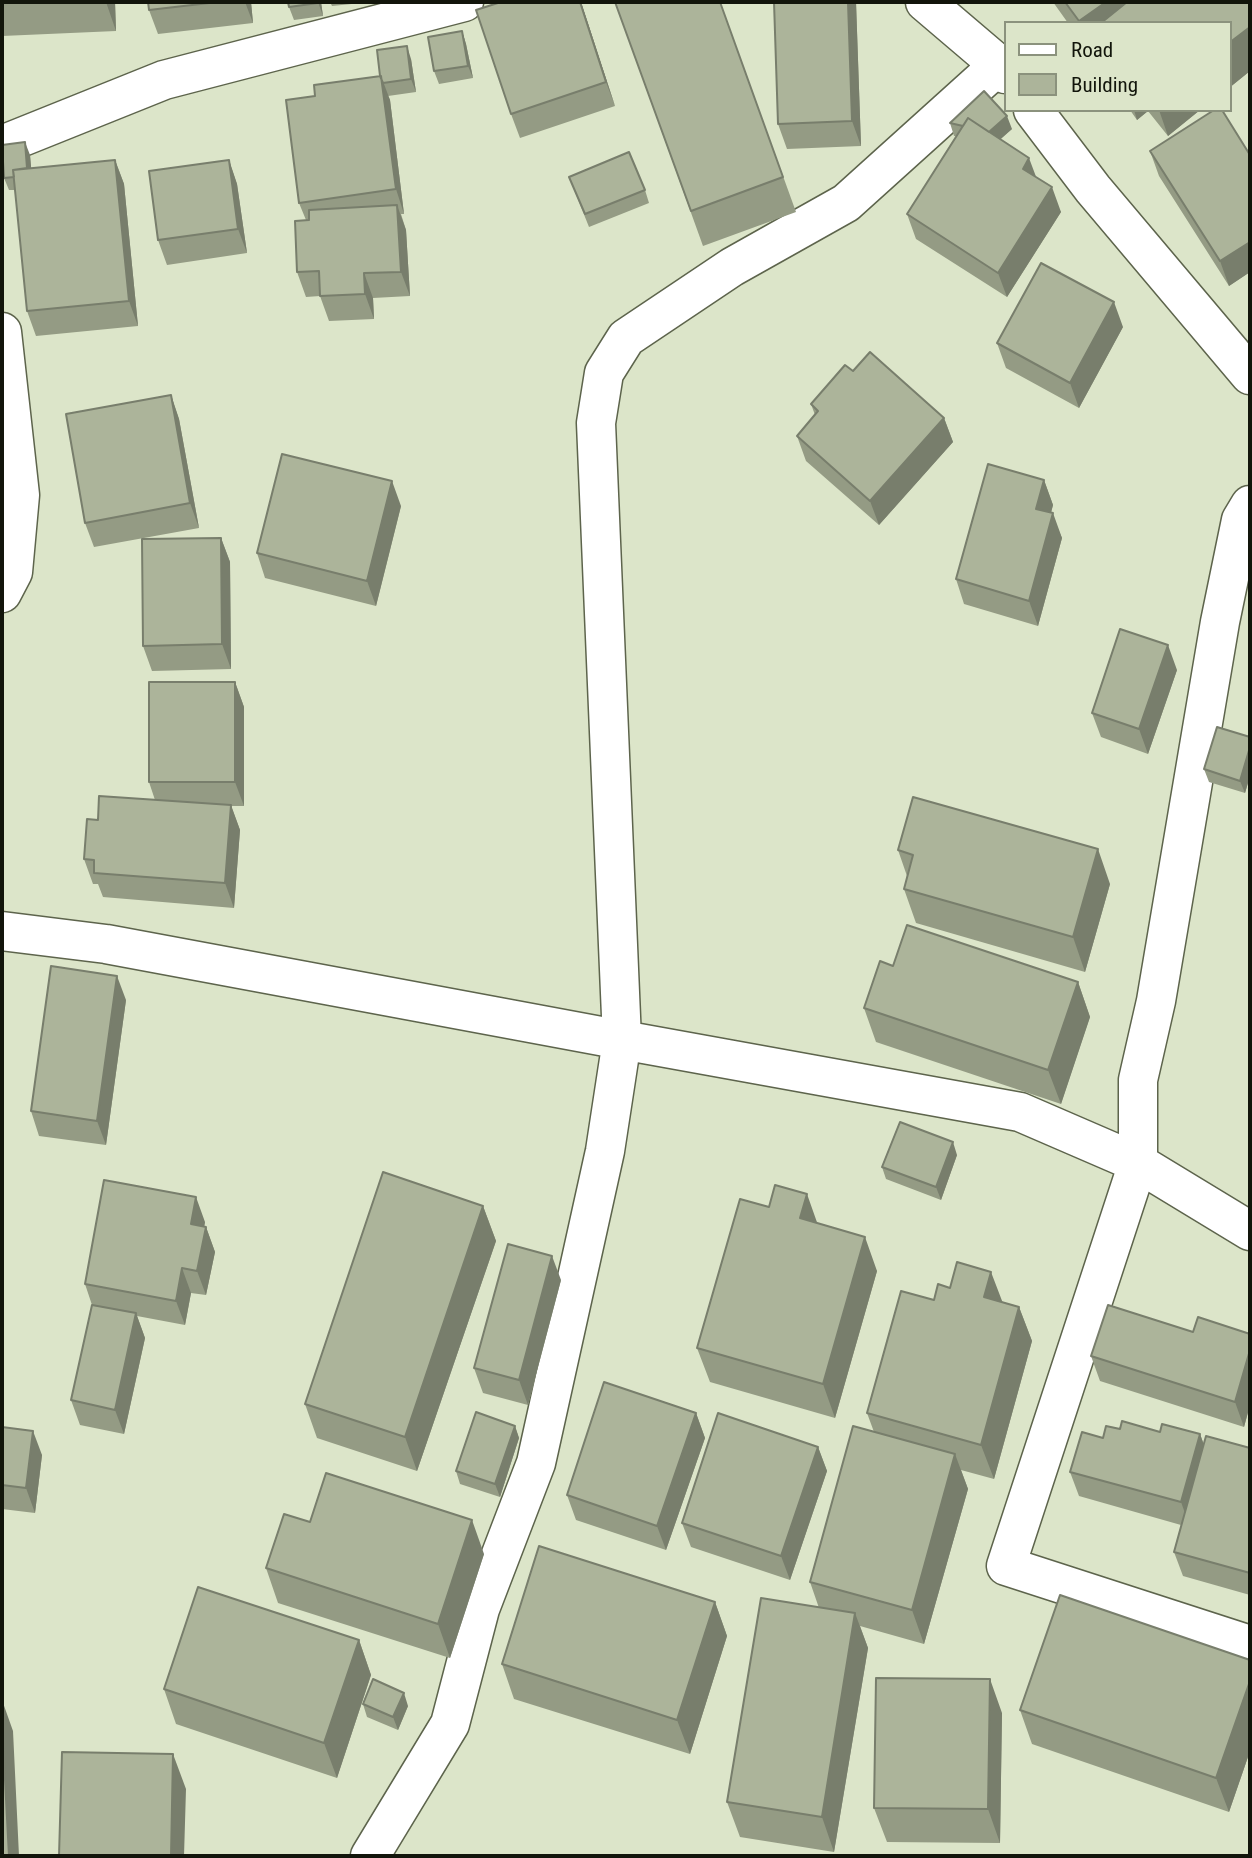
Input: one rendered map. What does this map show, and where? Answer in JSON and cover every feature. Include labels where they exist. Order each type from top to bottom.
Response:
[{"type":"street","points":[[2,145],[164,80],[464,2]]},
{"type":"street","points":[[370,1856],[450,1724],[480,1609],[536,1463],[605,1151],[622,1041],[596,423],[604,373],[626,338],[732,267],[846,203],[1002,70],[925,2]]},
{"type":"street","points":[[1035,112],[1093,189],[1250,375]]},
{"type":"street","points":[[2,332],[20,495],[13,572],[2,593]]},
{"type":"street","points":[[1250,505],[1241,520],[1220,622],[1156,1001],[1138,1080],[1138,1163],[1006,1566],[1250,1645]]},
{"type":"street","points":[[2,931],[106,944],[622,1041],[1020,1112],[1138,1163],[1250,1231]]},
{"type":"building","points":[[148,2],[218,2],[149,10]]},
{"type":"building","points":[[288,2],[318,2],[318,3],[289,7]]},
{"type":"building","points":[[501,2],[580,2],[606,82],[511,114],[476,10]]},
{"type":"building","points":[[615,2],[720,2],[783,177],[691,211]]},
{"type":"building","points":[[774,2],[848,2],[852,121],[778,124]]},
{"type":"building","points":[[1065,2],[1106,2],[1079,21]]},
{"type":"building","points":[[1127,2],[1250,2],[1250,27],[1231,41],[1231,21],[1103,21]]},
{"type":"building","points":[[462,31],[468,66],[434,71],[428,37]]},
{"type":"building","points":[[407,46],[411,79],[383,83],[377,50]]},
{"type":"building","points":[[381,76],[396,189],[299,203],[286,100],[315,96],[314,85]]},
{"type":"building","points":[[984,91],[1007,116],[989,132],[968,118],[963,126],[950,123]]},
{"type":"building","points":[[1211,112],[1223,112],[1250,155],[1250,242],[1220,261],[1150,151]]},
{"type":"building","points":[[968,118],[1029,158],[1023,169],[1052,187],[998,273],[907,214]]},
{"type":"building","points":[[25,142],[27,168],[13,170],[14,177],[4,178],[2,145]]},
{"type":"building","points":[[629,152],[645,190],[585,214],[569,177]]},
{"type":"building","points":[[115,160],[129,301],[27,311],[13,170]]},
{"type":"building","points":[[229,160],[238,229],[158,240],[149,171]]},
{"type":"building","points":[[397,205],[401,272],[364,273],[365,294],[320,296],[319,271],[297,272],[295,221],[309,220],[309,210]]},
{"type":"building","points":[[1041,263],[1114,302],[1070,383],[997,343]]},
{"type":"building","points":[[870,352],[944,418],[870,501],[797,436],[818,411],[811,404],[845,365],[853,371]]},
{"type":"building","points":[[171,395],[190,503],[85,523],[66,414]]},
{"type":"building","points":[[282,454],[392,481],[367,581],[257,553]]},
{"type":"building","points":[[988,464],[1044,480],[1036,509],[1053,513],[1029,601],[956,579]]},
{"type":"building","points":[[221,538],[222,644],[143,646],[142,539]]},
{"type":"building","points":[[1120,629],[1168,645],[1139,729],[1092,713]]},
{"type":"building","points":[[149,682],[235,682],[235,782],[149,782]]},
{"type":"building","points":[[1217,727],[1250,737],[1250,747],[1240,781],[1204,769]]},
{"type":"building","points":[[99,796],[231,805],[225,883],[94,873],[94,860],[84,859],[87,819],[98,820]]},
{"type":"building","points":[[913,797],[1098,849],[1073,937],[904,889],[913,855],[898,850]]},
{"type":"building","points":[[907,925],[1078,982],[1048,1070],[864,1008],[880,961],[893,966]]},
{"type":"building","points":[[51,966],[117,976],[97,1121],[31,1111]]},
{"type":"building","points":[[900,1122],[953,1142],[936,1187],[882,1167]]},
{"type":"building","points":[[383,1172],[483,1206],[405,1437],[305,1404]]},
{"type":"building","points":[[104,1180],[196,1197],[191,1224],[206,1227],[197,1271],[182,1268],[176,1301],[85,1284]]},
{"type":"building","points":[[775,1185],[807,1194],[800,1218],[865,1237],[823,1384],[697,1348],[740,1199],[769,1207]]},
{"type":"building","points":[[508,1244],[552,1256],[519,1380],[474,1368]]},
{"type":"building","points":[[957,1262],[991,1272],[984,1297],[1019,1307],[981,1445],[867,1413],[901,1291],[934,1300],[938,1284],[950,1288]]},
{"type":"building","points":[[92,1305],[136,1313],[115,1410],[71,1400]]},
{"type":"building","points":[[1108,1305],[1193,1332],[1198,1317],[1250,1334],[1250,1350],[1235,1402],[1091,1356]]},
{"type":"building","points":[[604,1382],[696,1413],[657,1526],[567,1495]]},
{"type":"building","points":[[476,1412],[515,1426],[495,1484],[456,1471]]},
{"type":"building","points":[[718,1413],[818,1447],[781,1556],[682,1523]]},
{"type":"building","points":[[1122,1421],[1160,1432],[1162,1424],[1200,1434],[1181,1502],[1070,1472],[1082,1432],[1103,1438],[1106,1426],[1120,1429]]},
{"type":"building","points":[[853,1426],[955,1454],[912,1610],[810,1582]]},
{"type":"building","points":[[2,1427],[33,1431],[26,1488],[2,1485]]},
{"type":"building","points":[[1206,1436],[1250,1448],[1250,1573],[1174,1552]]},
{"type":"building","points":[[326,1473],[472,1520],[438,1624],[266,1568],[284,1514],[310,1522]]},
{"type":"building","points":[[539,1546],[715,1602],[677,1720],[502,1664]]},
{"type":"building","points":[[198,1587],[359,1640],[324,1743],[164,1689]]},
{"type":"building","points":[[1060,1595],[1250,1660],[1250,1681],[1216,1778],[1020,1710]]},
{"type":"building","points":[[761,1598],[855,1613],[822,1817],[727,1802]]},
{"type":"building","points":[[876,1678],[990,1679],[988,1809],[874,1808]]},
{"type":"building","points":[[373,1679],[404,1693],[393,1717],[363,1704]]},
{"type":"building","points":[[2,1723],[9,1856],[2,1856]]},
{"type":"building","points":[[62,1752],[173,1754],[171,1856],[59,1856]]}]
